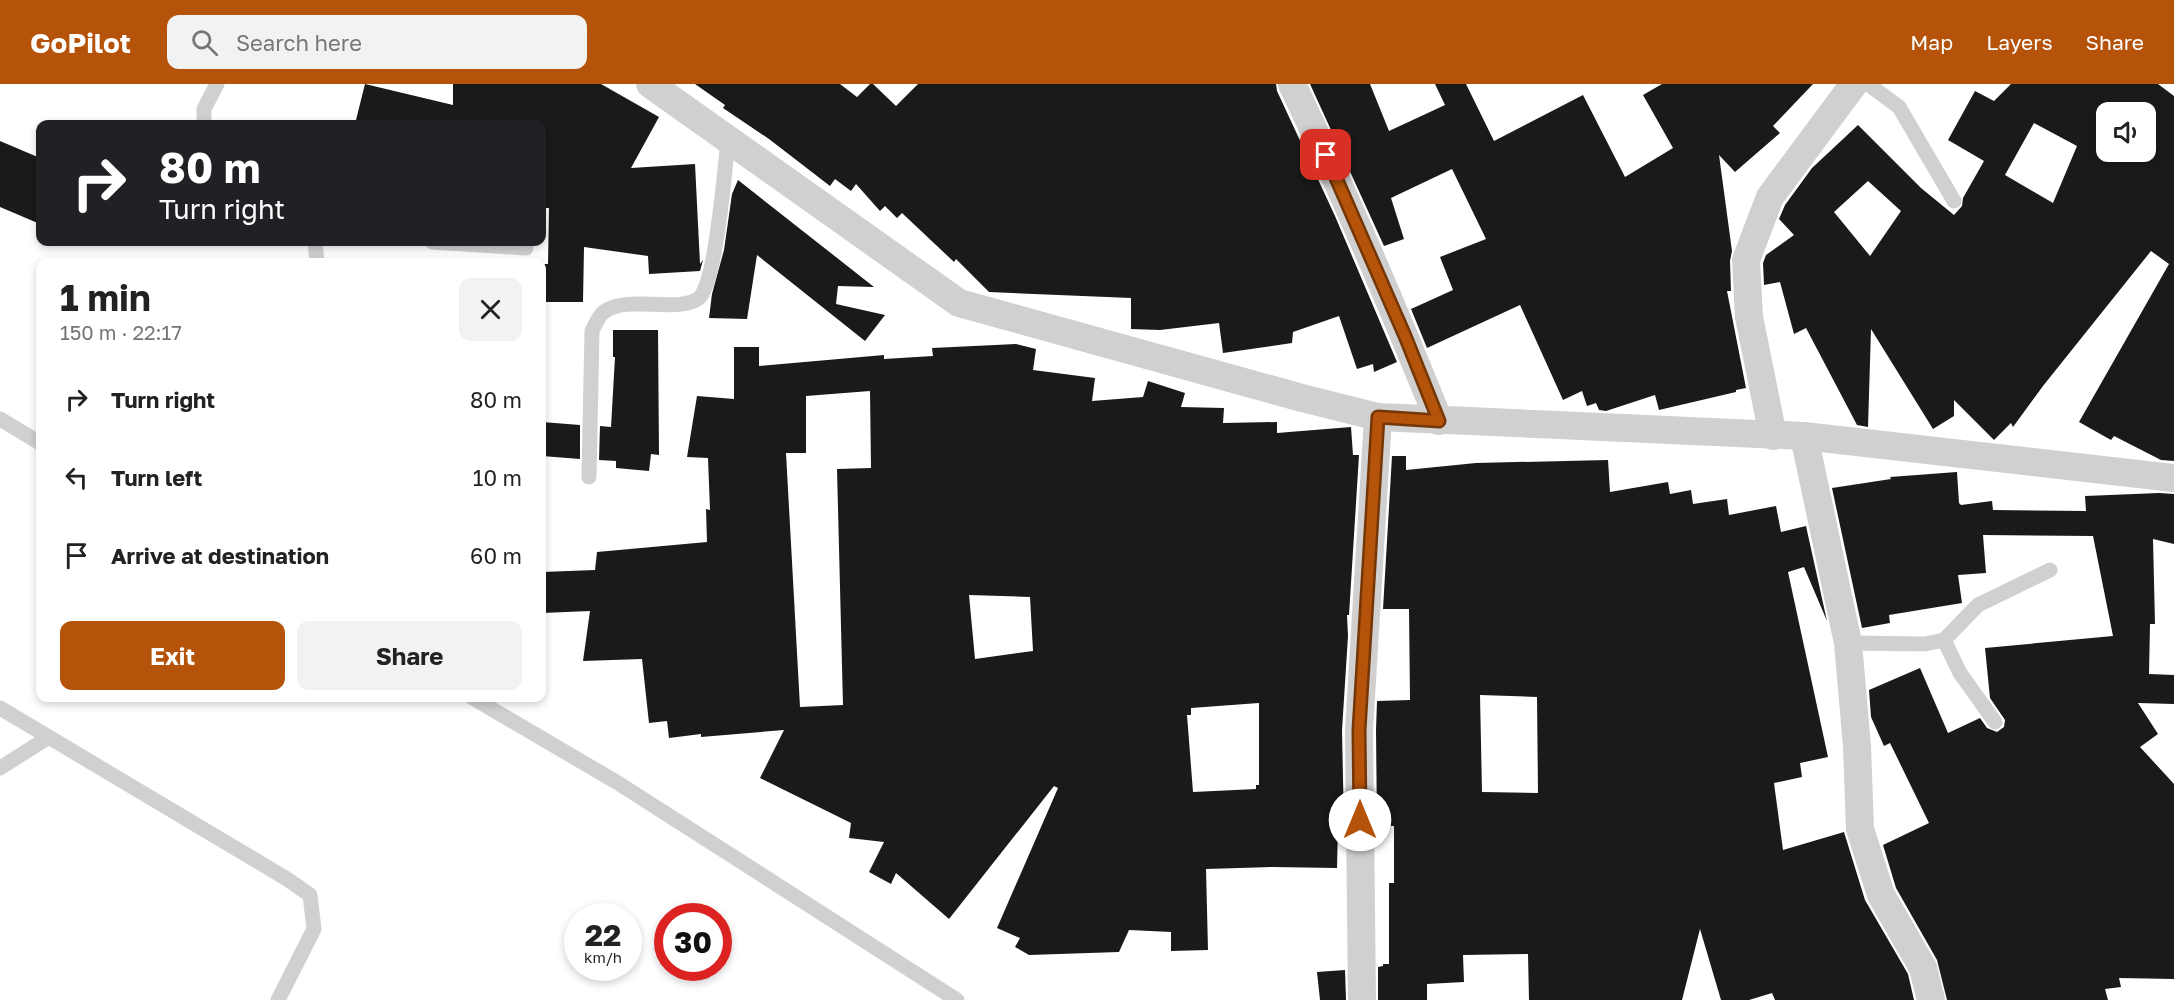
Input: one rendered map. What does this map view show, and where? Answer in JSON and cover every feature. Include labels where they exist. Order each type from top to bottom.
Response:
[{"type":"street","points":[[650,84],[959,303],[1302,398],[1378,417],[1804,436],[2174,478]]},
{"type":"street","points":[[1292,84],[1382,283],[1439,421]]},
{"type":"street","points":[[1773,436],[1749,317],[1746,260],[1770,197],[1854,84]]},
{"type":"street","points":[[1362,1000],[1359,730],[1378,417]]},
{"type":"street","points":[[1804,436],[1848,643],[1857,746],[1860,829],[1881,896],[1923,968],[1931,1000]]},
{"type":"lane","points":[[204,120],[204,109],[217,84]]},
{"type":"lane","points":[[1868,84],[1899,107],[1954,201]]},
{"type":"lane","points":[[589,477],[592,331],[604,312],[623,305],[685,303],[699,297],[708,283],[728,140]]},
{"type":"lane","points":[[495,246],[526,248]]},
{"type":"lane","points":[[0,419],[36,441]]},
{"type":"lane","points":[[1848,643],[1925,644],[1944,640],[1978,605],[2050,570]]},
{"type":"lane","points":[[1944,640],[1959,673],[1995,722]]},
{"type":"lane","points":[[480,702],[618,783],[957,1000]]},
{"type":"lane","points":[[0,708],[287,879],[310,895],[314,929],[278,1000]]},
{"type":"lane","points":[[0,768],[49,737]]},
{"type":"building","points":[[365,84],[453,105],[453,84],[601,84],[659,117],[631,168],[695,164],[700,264],[703,260],[700,271],[649,274],[648,256],[584,247],[583,302],[546,302],[549,208],[546,208],[546,120],[356,120]]},
{"type":"building","points":[[695,84],[840,84],[857,97],[870,84],[873,84],[896,106],[918,84],[1276,84],[1277,91],[1335,216],[1397,362],[1374,372],[1373,364],[1357,369],[1339,316],[1293,332],[1292,343],[1223,353],[1219,323],[1160,330],[1131,329],[1131,298],[989,292],[956,259],[954,262],[902,213],[897,218],[885,206],[880,211],[856,184],[851,191],[835,179],[830,186],[769,139],[723,108],[725,105]]},
{"type":"building","points":[[1310,84],[1370,84],[1389,131],[1445,105],[1435,84],[1466,84],[1494,141],[1583,95],[1625,177],[1673,148],[1643,95],[1662,84],[1813,84],[1773,126],[1780,133],[1735,172],[1719,155],[1732,251],[1731,291],[1727,291],[1746,388],[1659,410],[1655,395],[1606,411],[1599,410],[1596,403],[1587,406],[1582,391],[1563,400],[1520,305],[1427,348],[1411,309],[1453,290],[1440,257],[1486,239],[1452,169],[1391,198],[1404,239],[1384,246]]},
{"type":"building","points":[[2011,84],[2158,84],[2174,96],[2174,461],[2161,460],[2114,436],[2111,440],[2079,422],[2169,264],[2151,251],[2013,427],[2011,423],[1994,440],[1954,400],[1954,416],[1933,429],[1871,329],[1868,427],[1857,425],[1806,328],[1794,334],[1780,282],[1764,285],[1763,263],[1766,255],[1794,235],[1779,219],[1785,205],[1812,168],[1858,125],[1921,188],[1954,215],[1962,206],[1963,198],[1984,161],[1948,140],[1975,91],[1994,101]],"holes":[[[2034,123],[2077,146],[2053,203],[2005,175]],[[1868,181],[1901,211],[1870,256],[1834,212]]]},
{"type":"building","points":[[0,141],[36,156],[36,222],[0,207]]},
{"type":"building","points":[[738,180],[874,287],[838,286],[836,304],[885,315],[865,341],[757,255],[747,319],[709,318],[712,294],[724,250],[732,194]]},
{"type":"building","points":[[613,330],[658,330],[659,455],[651,454],[649,471],[616,468],[616,461],[599,460],[600,426],[611,427],[615,357],[613,357]]},
{"type":"building","points":[[1016,344],[1036,349],[1033,370],[1095,378],[1092,401],[1143,397],[1148,381],[1185,393],[1181,407],[1224,408],[1223,423],[1277,422],[1277,433],[1351,427],[1353,455],[1359,455],[1349,615],[1347,615],[1348,636],[1342,730],[1344,827],[1338,827],[1337,868],[1206,869],[1208,950],[1171,951],[1171,932],[1129,930],[1119,952],[1029,955],[1015,947],[1020,938],[997,928],[1058,788],[1054,786],[949,919],[896,873],[891,884],[869,872],[884,842],[849,838],[851,823],[760,778],[784,730],[669,738],[667,721],[649,723],[642,659],[583,661],[590,611],[546,613],[546,572],[595,570],[597,552],[707,542],[706,509],[710,510],[708,458],[687,457],[697,396],[734,399],[734,347],[759,347],[759,366],[884,355],[884,359],[933,356],[932,348]],"holes":[[[870,391],[871,468],[837,469],[843,705],[800,707],[786,453],[806,453],[806,396]],[[969,595],[1030,597],[1033,651],[975,659]],[[1259,703],[1259,785],[1256,785],[1256,789],[1193,792],[1187,715],[1191,715],[1191,708]]]},
{"type":"building","points":[[546,422],[580,425],[580,459],[546,456]]},
{"type":"building","points":[[1392,456],[1406,456],[1406,470],[1476,463],[1608,460],[1610,492],[1668,482],[1670,494],[1691,490],[1693,504],[1727,499],[1729,515],[1776,506],[1781,532],[1806,526],[1827,621],[1804,567],[1788,572],[1828,757],[1800,763],[1802,777],[1774,783],[1783,850],[1844,832],[1865,900],[1908,974],[1914,1000],[1775,1000],[1772,993],[1749,1000],[1721,1000],[1700,929],[1682,1000],[1529,1000],[1528,954],[1463,955],[1464,982],[1427,984],[1427,1000],[1378,1000],[1378,967],[1389,964],[1389,883],[1394,883],[1394,826],[1377,826],[1377,701],[1410,700],[1409,609],[1383,609]],"holes":[[[1480,695],[1537,697],[1538,793],[1482,792]]]},
{"type":"building","points":[[1957,472],[1959,503],[1961,505],[1992,501],[1993,510],[2086,511],[2085,496],[2174,494],[2174,544],[2153,539],[2155,624],[2150,624],[2149,674],[2174,675],[2174,704],[2138,703],[2158,734],[2140,747],[2174,784],[2174,979],[2119,978],[2121,987],[2105,989],[2108,1000],[1947,1000],[1937,960],[1896,888],[1883,845],[1929,823],[1890,743],[1884,746],[1871,717],[1869,690],[1920,668],[1948,733],[1980,718],[1987,728],[1997,732],[2004,727],[2005,720],[1990,698],[1985,648],[2113,636],[2093,536],[1983,535],[1986,573],[1958,575],[1962,603],[1889,615],[1890,623],[1862,628],[1832,488],[1891,479],[1890,477]]},
{"type":"building","points":[[1345,970],[1346,1000],[1320,1000],[1317,972]]},
{"type":"route","points":[[1326,155],[1405,336],[1439,421],[1378,417],[1359,730],[1360,820]]}]
